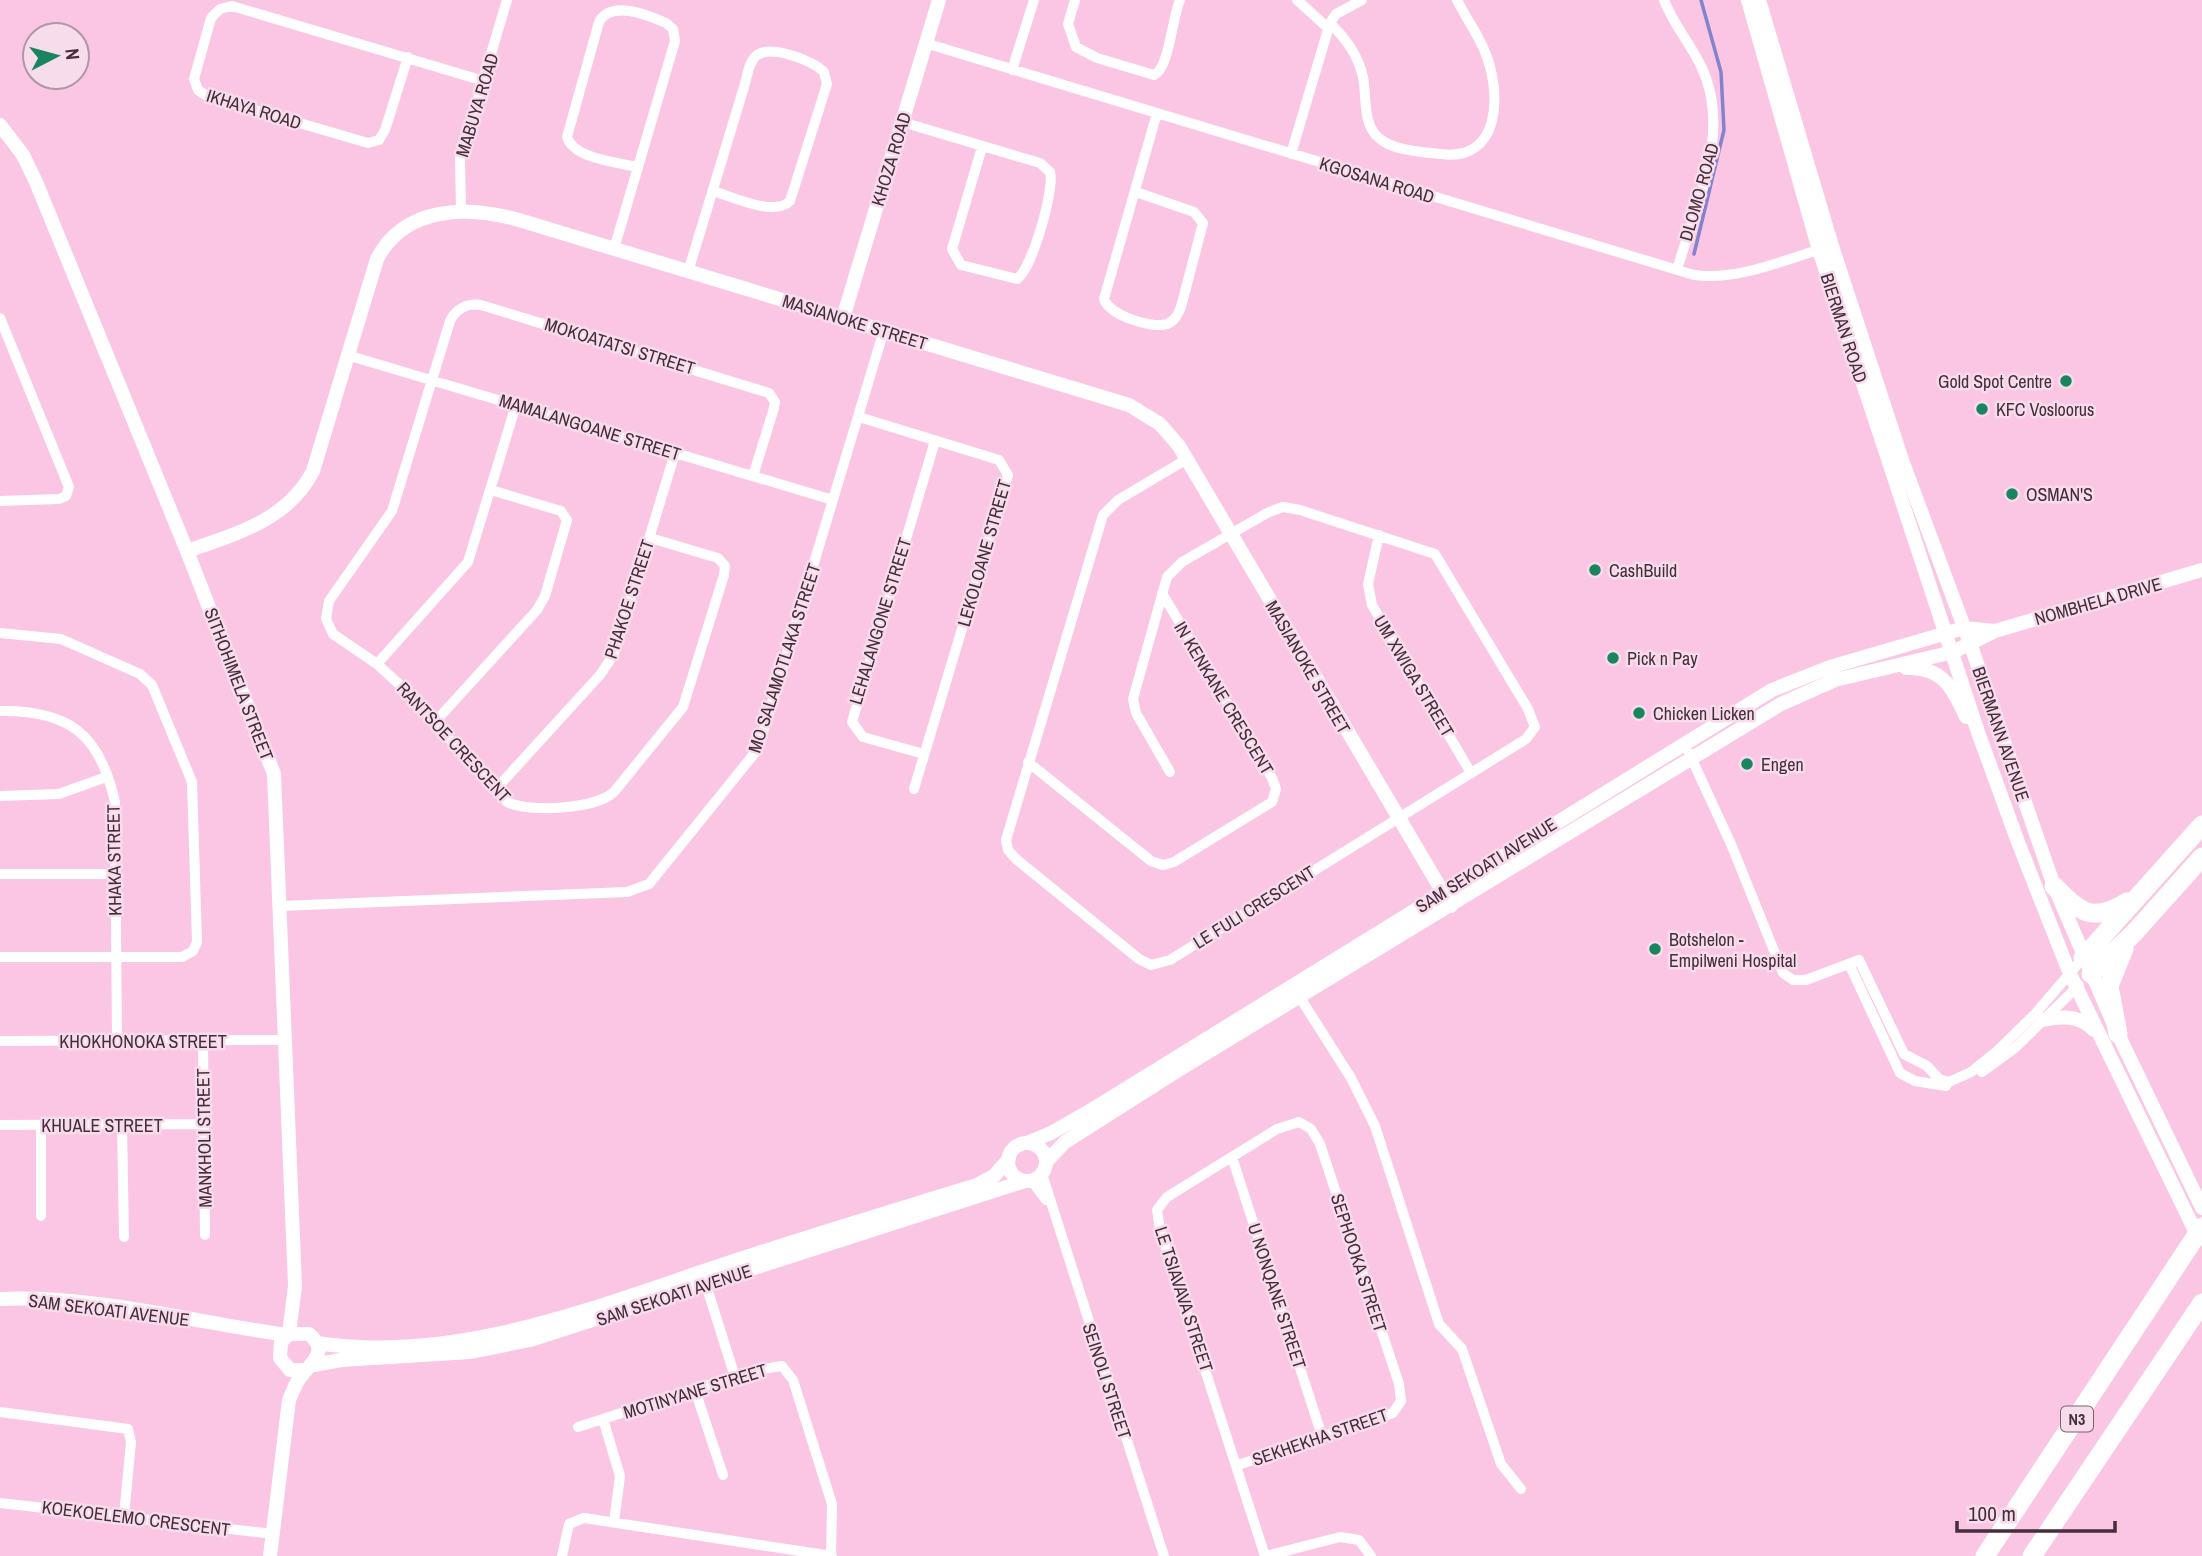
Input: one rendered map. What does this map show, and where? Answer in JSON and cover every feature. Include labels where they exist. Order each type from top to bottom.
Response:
[{"type":"highway","points":[[2080,973],[2146,888],[2202,825]]},
{"type":"highway","points":[[2118,1034],[2109,986],[2119,958],[2134,933],[2202,857]]},
{"type":"highway","points":[[2054,886],[2077,908],[2101,915],[2112,912],[2146,888]]},
{"type":"highway","points":[[2080,973],[2134,933]]},
{"type":"highway","name":"N3","points":[[1985,1556],[2202,1227]]},
{"type":"highway","name":"N3","points":[[2032,1556],[2195,1322],[2202,1303]]},
{"type":"street","name":"MABUYA ROAD","points":[[461,211],[460,158],[507,0]]},
{"type":"street","name":"KHOZA ROAD","points":[[843,318],[939,0]]},
{"type":"street","points":[[1012,69],[1034,0]]},
{"type":"street","points":[[1075,0],[1068,24],[1076,47],[1097,58],[1154,75],[1161,73],[1166,65],[1174,15],[1180,0]]},
{"type":"street","points":[[1297,0],[1344,37],[1358,61],[1369,123],[1378,138],[1396,146],[1462,156],[1479,148],[1492,122],[1493,85],[1485,50],[1457,0]]},
{"type":"street","points":[[1290,154],[1329,26],[1345,8],[1362,0]]},
{"type":"street","name":"DLOMO ROAD","points":[[1664,0],[1702,66],[1715,121],[1713,145],[1676,270]]},
{"type":"street","name":"BIERMAN ROAD","points":[[1748,0],[1953,652]]},
{"type":"street","name":"BIERMAN ROAD","points":[[1759,0],[1825,248]]},
{"type":"street","name":"IKHAYA ROAD","points":[[408,57],[385,130],[379,140],[368,143],[207,96],[198,90],[194,79],[211,18],[219,9],[232,6],[408,57],[484,81]]},
{"type":"street","points":[[614,249],[673,49],[675,34],[670,25],[660,20],[615,7],[605,11],[599,22],[568,124],[567,137],[573,148],[582,153],[637,167]]},
{"type":"street","name":"KGOSANA ROAD","points":[[925,43],[1694,275],[1724,277],[1825,248]]},
{"type":"street","points":[[688,272],[750,66],[757,55],[768,51],[796,58],[811,62],[824,72],[825,90],[796,189],[787,205],[772,208],[713,191]]},
{"type":"street","points":[[1136,192],[1195,212],[1203,223],[1181,307],[1175,319],[1166,324],[1155,325],[1112,311],[1104,299],[1157,113]]},
{"type":"street","points":[[902,122],[1040,163],[1052,178],[1052,189],[1029,261],[1024,273],[1017,279],[961,265],[952,249],[982,146]]},
{"type":"street","name":"SITHOHIMELA STREET","points":[[0,125],[23,155],[36,182],[187,551],[272,768],[281,906],[295,1286],[288,1334]]},
{"type":"street","name":"MASIANOKE STREET","points":[[187,551],[269,519],[300,493],[313,471],[377,259],[387,243],[415,223],[434,215],[461,211],[489,212],[1129,405],[1160,424],[1186,459],[1451,906]]},
{"type":"street","name":"BIERMANN AVENUE","points":[[1825,248],[1971,646],[2054,886],[2097,1033],[2202,1244]]},
{"type":"street","name":"MOKOATATSI STREET","points":[[430,379],[454,313],[475,304],[751,385],[769,393],[775,402],[753,477]]},
{"type":"street","points":[[0,317],[69,491],[63,498],[0,501]]},
{"type":"street","name":"MO SALAMOTLAKA STREET","points":[[281,906],[627,892],[649,884],[758,750],[884,330]]},
{"type":"street","name":"MAMALANGOANE STREET","points":[[348,355],[833,500]]},
{"type":"street","name":"RANTSOE CRESCENT","points":[[430,379],[392,511],[326,608],[327,623],[333,634],[377,664],[435,722],[507,802],[519,807],[600,803],[614,792],[683,707],[725,566],[712,555],[650,538]]},
{"type":"street","points":[[377,664],[466,566],[516,405]]},
{"type":"street","name":"LEKOLOANE STREET","points":[[859,417],[999,460],[1008,475],[914,789]]},
{"type":"street","name":"LEHALANGONE STREET","points":[[924,754],[863,737],[852,722],[935,441]]},
{"type":"street","name":"PHAKOE STREET","points":[[495,790],[610,662],[675,453]]},
{"type":"street","name":"LE FULI CRESCENT","points":[[1170,772],[1136,713],[1133,699],[1162,593],[1173,568],[1269,512],[1288,508],[1426,548],[1440,558],[1533,717],[1535,727],[1531,735],[1170,960],[1151,965],[1105,933],[1008,850],[1007,832],[1103,515],[1118,500],[1186,459]]},
{"type":"street","points":[[435,722],[537,610],[564,536],[567,520],[561,511],[491,491]]},
{"type":"street","name":"UM XWIGA STREET","points":[[1379,535],[1368,584],[1372,605],[1471,773]]},
{"type":"street","name":"NOMBHELA DRIVE","points":[[1971,646],[1995,631],[2202,570]]},
{"type":"street","name":"IN KENKANE CRESCENT","points":[[1028,762],[1152,861],[1163,865],[1174,862],[1272,802],[1276,789],[1272,778],[1162,593]]},
{"type":"street","name":"NOMBHELA DRIVE","points":[[1964,628],[1995,631]]},
{"type":"street","name":"SAM SEKOATI AVENUE","points":[[313,1339],[340,1347],[394,1346],[517,1329],[978,1185],[994,1176],[1013,1150],[1051,1133],[1093,1109],[1752,700],[1830,667],[1964,628]]},
{"type":"street","points":[[0,633],[61,639],[144,677],[159,698],[191,779],[196,946],[182,957],[0,957]]},
{"type":"street","name":"SAM SEKOATI AVENUE","points":[[310,1368],[341,1360],[433,1356],[500,1347],[706,1285],[1036,1174],[1065,1142],[1101,1118],[1780,704],[1835,680],[1971,646]]},
{"type":"street","name":"BIERMANN AVENUE","points":[[1953,652],[1979,735],[2080,973],[2118,1034],[2202,1208]]},
{"type":"street","points":[[1868,671],[1911,668],[1935,672],[1950,684],[1979,735]]},
{"type":"street","name":"KHAKA STREET","points":[[0,711],[40,712],[76,727],[95,748],[106,777],[115,803],[117,1041]]},
{"type":"street","points":[[1684,741],[1731,845],[1783,972],[1797,981],[1854,962]]},
{"type":"street","points":[[0,796],[52,795],[106,777]]},
{"type":"street","points":[[0,874],[116,874]]},
{"type":"street","points":[[1854,962],[1904,1054],[1927,1066],[1939,1079],[1949,1082],[1985,1062],[2080,973]]},
{"type":"street","points":[[1854,962],[1896,1068],[1905,1077],[1915,1081],[1949,1087],[1962,1084],[2015,1048],[2043,1020],[2080,973]]},
{"type":"street","points":[[1299,996],[1364,1102],[1379,1137],[1439,1324],[1462,1349],[1501,1464],[1521,1489]]},
{"type":"street","points":[[2043,1020],[2059,1017],[2079,1019],[2097,1033]]},
{"type":"street","name":"KHOKHONOKA STREET","points":[[0,1041],[286,1040]]},
{"type":"street","name":"MANKHOLI STREET","points":[[203,1041],[205,1235]]},
{"type":"street","name":"KHUALE STREET","points":[[0,1125],[203,1124]]},
{"type":"street","points":[[41,1125],[41,1216]]},
{"type":"street","points":[[122,1125],[124,1237]]},
{"type":"street","name":"LE TSIAVAVA STREET","points":[[1266,1556],[1157,1216],[1159,1205],[1167,1197],[1284,1125],[1306,1125]]},
{"type":"street","name":"SEPHOOKA STREET","points":[[1306,1125],[1316,1135],[1324,1157],[1399,1384],[1400,1406]]},
{"type":"street","points":[[1009,1159],[1012,1174],[1036,1174],[1038,1146],[1027,1143]]},
{"type":"street","name":"U NONQANE STREET","points":[[1232,1157],[1322,1436]]},
{"type":"street","name":"SEINOLI STREET","points":[[1036,1174],[1049,1205],[1164,1556]]},
{"type":"street","points":[[706,1285],[735,1377]]},
{"type":"street","name":"SITHOHIMELA STREET","points":[[295,1286],[303,1321],[313,1339]]},
{"type":"street","name":"SAM SEKOATI AVENUE","points":[[0,1299],[45,1300],[107,1307],[259,1332],[288,1334]]},
{"type":"street","points":[[259,1332],[294,1371],[310,1368]]},
{"type":"street","points":[[270,1556],[289,1400],[281,1358],[288,1334],[313,1339],[318,1357],[289,1400]]},
{"type":"street","name":"MOTINYANE STREET","points":[[578,1427],[735,1377],[782,1366],[791,1373],[832,1504],[831,1556]]},
{"type":"street","points":[[695,1390],[723,1475]]},
{"type":"street","name":"SEKHEKHA STREET","points":[[1238,1465],[1393,1413],[1400,1406]]},
{"type":"street","points":[[0,1412],[122,1426],[129,1430],[131,1442],[124,1516]]},
{"type":"street","points":[[603,1419],[620,1476],[614,1522]]},
{"type":"street","name":"KOEKOELEMO CRESCENT","points":[[0,1503],[273,1534]]},
{"type":"street","points":[[562,1556],[564,1536],[572,1522],[584,1518],[831,1556]]},
{"type":"street","points":[[1266,1556],[1340,1537],[1359,1540],[1371,1556]]},
{"type":"waterway","points":[[1694,254],[1724,130],[1721,72],[1701,0]]},
{"type":"place","name":"Gold Spot Centre","points":[[2066,381]]},
{"type":"place","name":"KFC Vosloorus","points":[[1982,409]]},
{"type":"place","name":"OSMAN'S","points":[[2012,494]]},
{"type":"place","name":"CashBuild","points":[[1595,570]]},
{"type":"place","name":"Pick n Pay","points":[[1613,658]]},
{"type":"place","name":"Chicken Licken","points":[[1639,713]]},
{"type":"place","name":"Engen","points":[[1747,764]]},
{"type":"place","name":"Botshelon - Empilweni Hospital","points":[[1655,949]]}]
